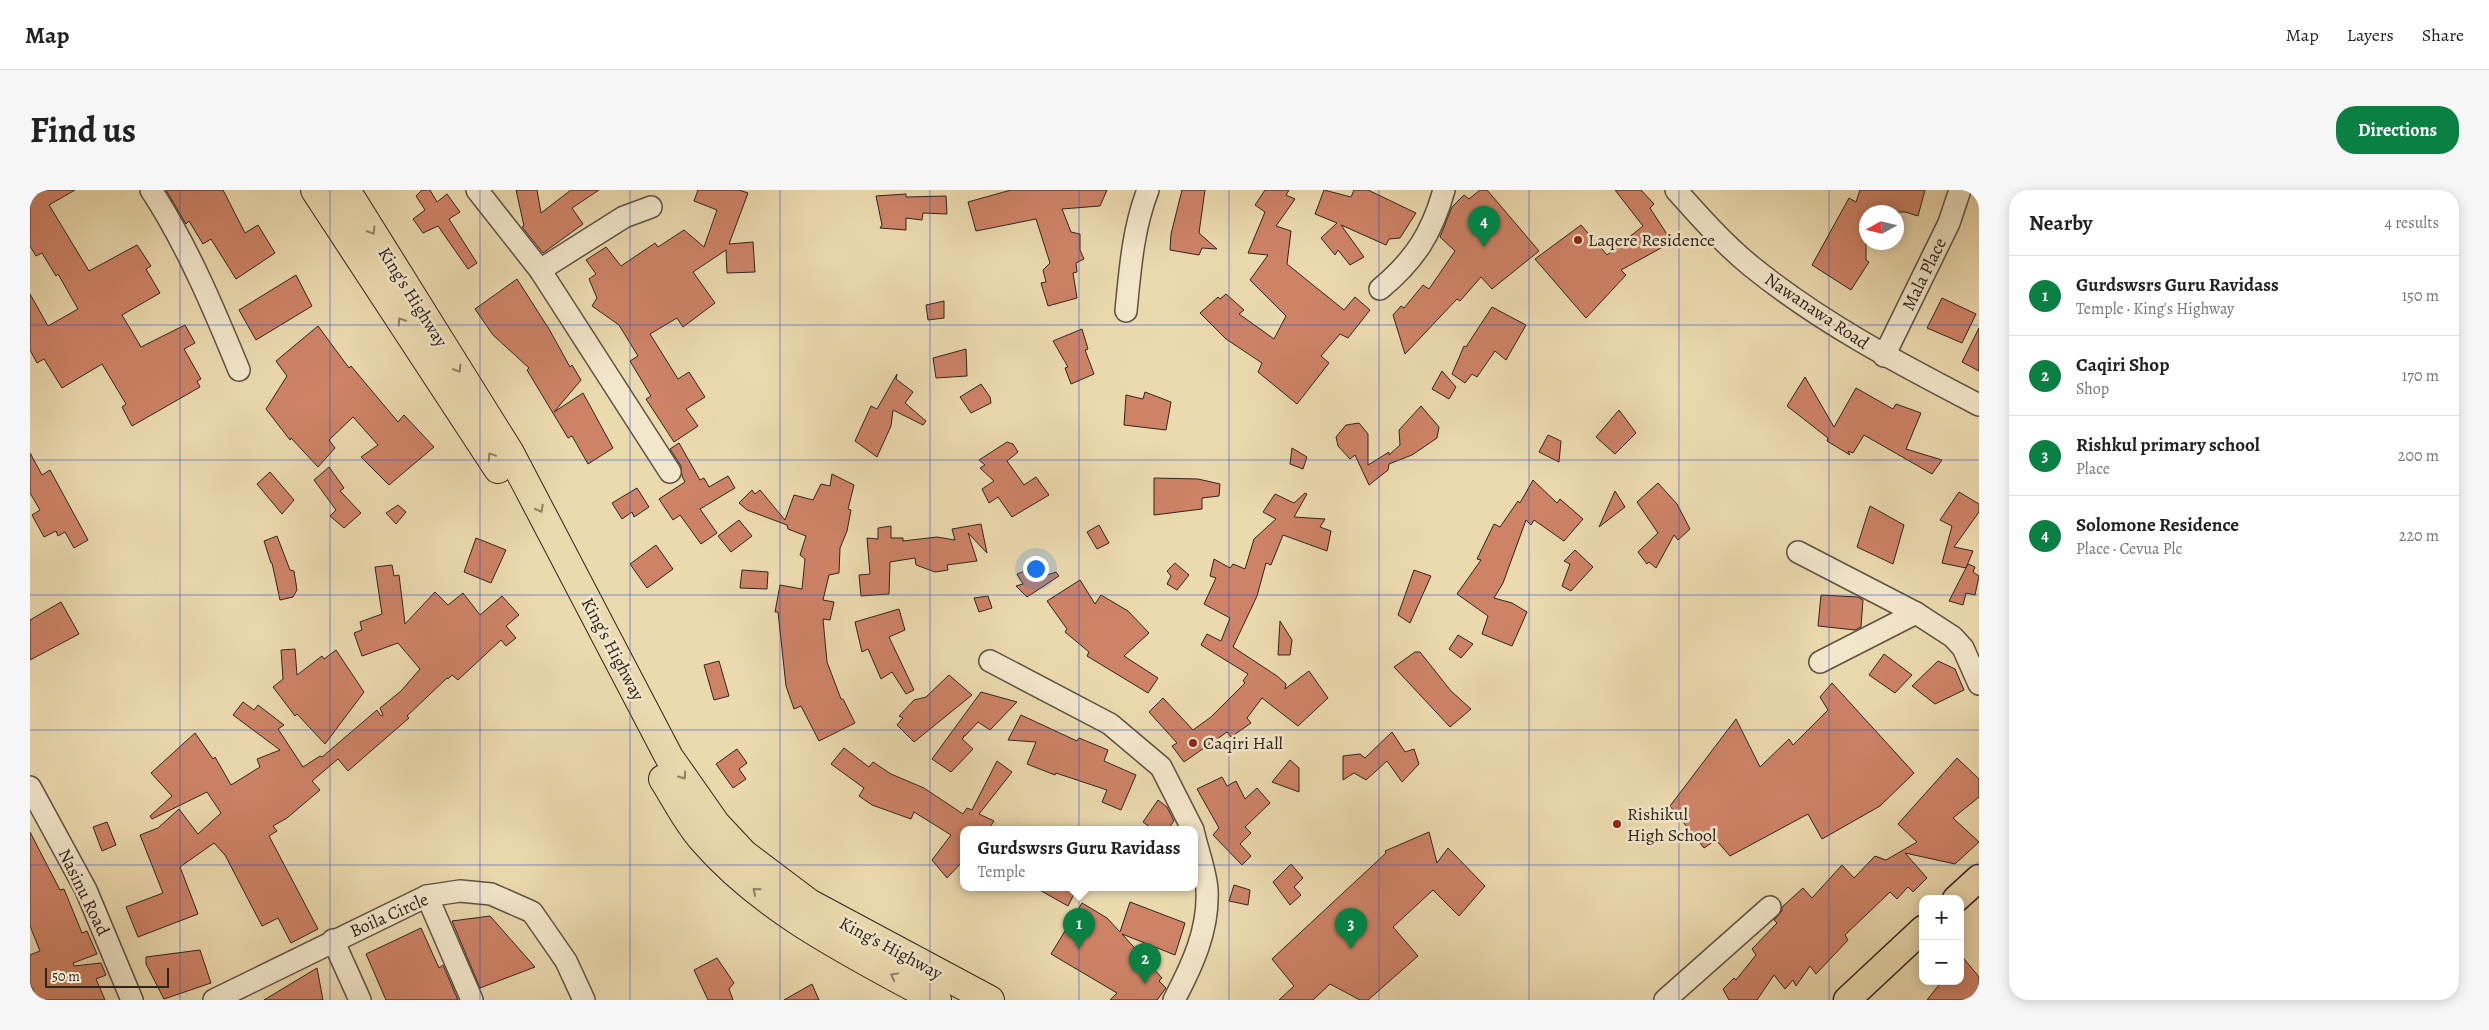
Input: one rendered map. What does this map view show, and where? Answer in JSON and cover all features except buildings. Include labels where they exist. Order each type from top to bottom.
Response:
[{"type":"highway","name":"King's Highway","points":[[315,190],[496,464],[654,765],[701,838],[729,868],[796,920],[936,1000]]},
{"type":"highway","name":"King's Highway","points":[[346,190],[510,453],[669,757],[716,824],[744,854],[809,903],[990,1000]]},
{"type":"main road","points":[[1960,895],[1979,878]]},
{"type":"main road","points":[[1847,1000],[1919,933]]},
{"type":"street","points":[[151,190],[163,209],[205,292],[239,370]]},
{"type":"street","points":[[477,190],[540,270],[670,472]]},
{"type":"street","points":[[1126,311],[1133,251],[1142,205],[1148,190]]},
{"type":"street","points":[[1380,289],[1401,272],[1419,249],[1436,217],[1444,190]]},
{"type":"street","name":"Nawanawa Road","points":[[1676,190],[1750,265],[1818,315],[1884,356],[1979,405]]},
{"type":"street","name":"Mala Place","points":[[1884,356],[1949,223],[1960,190]]},
{"type":"street","points":[[540,270],[624,217],[652,207]]},
{"type":"street","points":[[1798,552],[1916,613],[1953,637],[1963,648],[1979,684]]},
{"type":"street","points":[[1820,662],[1916,613]]},
{"type":"street","points":[[990,661],[1118,730],[1161,767],[1191,826]]},
{"type":"street","name":"Nasinu Road","points":[[30,786],[86,890],[132,1000]]},
{"type":"street","points":[[1174,1000],[1193,962],[1206,920],[1207,889],[1198,850]]},
{"type":"street","name":"Boila Circle","points":[[214,1000],[243,993],[333,940],[427,896],[460,891],[491,894],[532,912],[566,961],[584,1000]]},
{"type":"street","points":[[427,896],[472,1000]]},
{"type":"street","points":[[1665,1000],[1770,907]]},
{"type":"street","points":[[333,940],[360,1000]]},
{"type":"place","name":"Laqere Residence","points":[[1578,240]]},
{"type":"place","name":"Solomone Residence","points":[[1484,247]]},
{"type":"place","name":"Caqiri Hall","points":[[1193,743]]},
{"type":"place","name":"Rishikul High School","points":[[1617,824]]},
{"type":"place","name":"Gurdswsrs Guru Ravidass","points":[[1079,949]]},
{"type":"place","name":"Rishkul primary school","points":[[1351,949]]},
{"type":"place","name":"Caqiri Shop","points":[[1145,984]]}]
